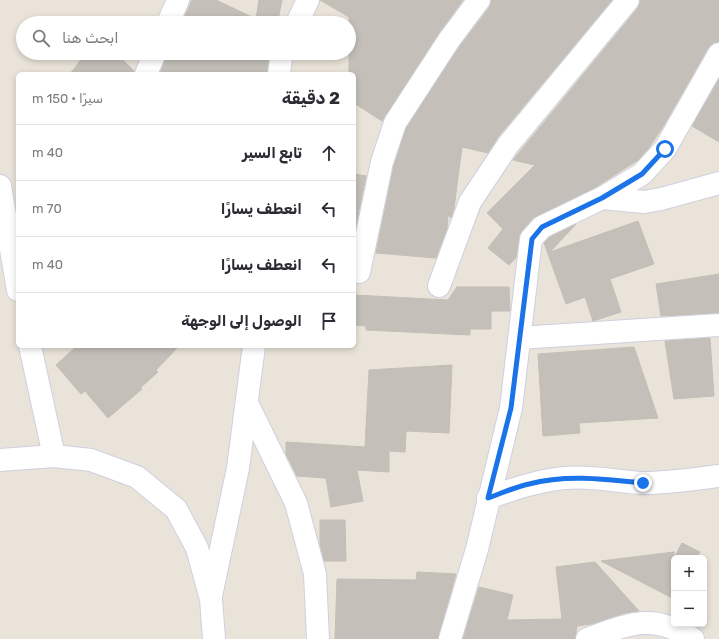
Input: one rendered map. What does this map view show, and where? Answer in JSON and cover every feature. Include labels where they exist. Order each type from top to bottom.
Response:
[{"type":"street","points":[[171,16],[178,0]]},
{"type":"street","points":[[300,16],[308,0]]},
{"type":"street","points":[[359,272],[382,162],[395,123],[449,40],[479,0]]},
{"type":"street","points":[[440,286],[470,202],[503,151],[628,0]]},
{"type":"street","points":[[450,639],[477,549],[488,498],[511,408],[532,239],[542,227],[602,198],[642,174],[665,149],[719,54]]},
{"type":"street","points":[[147,72],[152,60]]},
{"type":"street","points":[[280,72],[282,60]]},
{"type":"street","points":[[602,198],[644,202],[661,199],[719,183]]},
{"type":"street","points":[[0,186],[15,264]]},
{"type":"street","points":[[519,338],[719,325]]},
{"type":"street","points":[[30,348],[54,456]]},
{"type":"street","points":[[211,599],[238,468],[254,348]]},
{"type":"street","points":[[247,403],[296,503],[316,574],[318,639]]},
{"type":"street","points":[[0,460],[54,456],[91,460],[136,478],[176,509],[197,548],[211,599],[214,639]]},
{"type":"street","points":[[488,498],[529,484],[566,478],[612,479],[643,483],[716,480]]},
{"type":"street","points":[[587,639],[633,623],[654,623],[681,631],[693,639]]},
{"type":"building","points":[[192,0],[216,0],[250,16],[185,16]]},
{"type":"building","points":[[259,0],[282,0],[279,16],[256,16]]},
{"type":"building","points":[[320,0],[463,0],[439,33],[382,121],[356,104],[356,72],[349,72],[349,60],[356,60],[356,16],[347,16]]},
{"type":"building","points":[[491,0],[612,0],[498,137],[488,153],[462,147],[454,208],[451,218],[448,215],[447,229],[436,258],[376,253],[394,165],[406,128],[459,47],[489,8]]},
{"type":"building","points":[[640,0],[719,0],[719,42],[713,43],[708,48],[664,125],[648,149],[638,160],[596,187],[533,218],[522,231],[519,238],[516,258],[509,265],[488,248],[503,229],[487,213],[535,165],[513,160],[638,8]]},
{"type":"building","points":[[81,60],[123,60],[134,71],[134,72],[72,72]]},
{"type":"building","points":[[165,60],[269,60],[267,72],[161,72]]},
{"type":"building","points":[[719,79],[719,142],[692,126]]},
{"type":"building","points":[[356,174],[366,176],[356,225]]},
{"type":"building","points":[[638,221],[654,264],[610,279],[621,312],[593,321],[585,297],[566,304],[544,243],[550,237],[576,224],[550,252]]},
{"type":"building","points":[[719,274],[719,313],[661,316],[656,284]]},
{"type":"building","points":[[457,287],[509,287],[510,311],[491,311],[491,329],[470,329],[470,335],[366,330],[366,326],[356,325],[356,295],[448,300]]},
{"type":"building","points":[[710,338],[714,396],[674,399],[665,341]]},
{"type":"building","points":[[634,347],[658,418],[579,423],[580,433],[543,436],[538,354]]},
{"type":"building","points":[[75,348],[177,348],[156,370],[158,372],[140,388],[142,389],[108,418],[85,391],[81,394],[56,365]]},
{"type":"building","points":[[452,365],[449,433],[406,431],[405,452],[389,451],[389,472],[357,470],[363,501],[331,507],[326,478],[297,476],[286,454],[286,442],[365,447],[369,370]]},
{"type":"building","points":[[320,520],[345,520],[346,561],[324,561],[320,545]]},
{"type":"building","points":[[682,543],[700,552],[698,555],[676,555]]},
{"type":"building","points":[[674,552],[674,555],[671,555],[671,597],[601,561]]},
{"type":"building","points":[[595,562],[639,611],[625,613],[591,624],[577,626],[575,639],[463,639],[479,587],[513,595],[507,620],[562,619],[556,567]]},
{"type":"building","points":[[417,572],[456,574],[438,639],[335,639],[337,579],[416,580]]},
{"type":"route","points":[[643,483],[612,479],[566,478],[529,484],[488,498],[511,408],[528,256],[532,239],[542,227],[602,198],[642,174],[665,149]]}]
